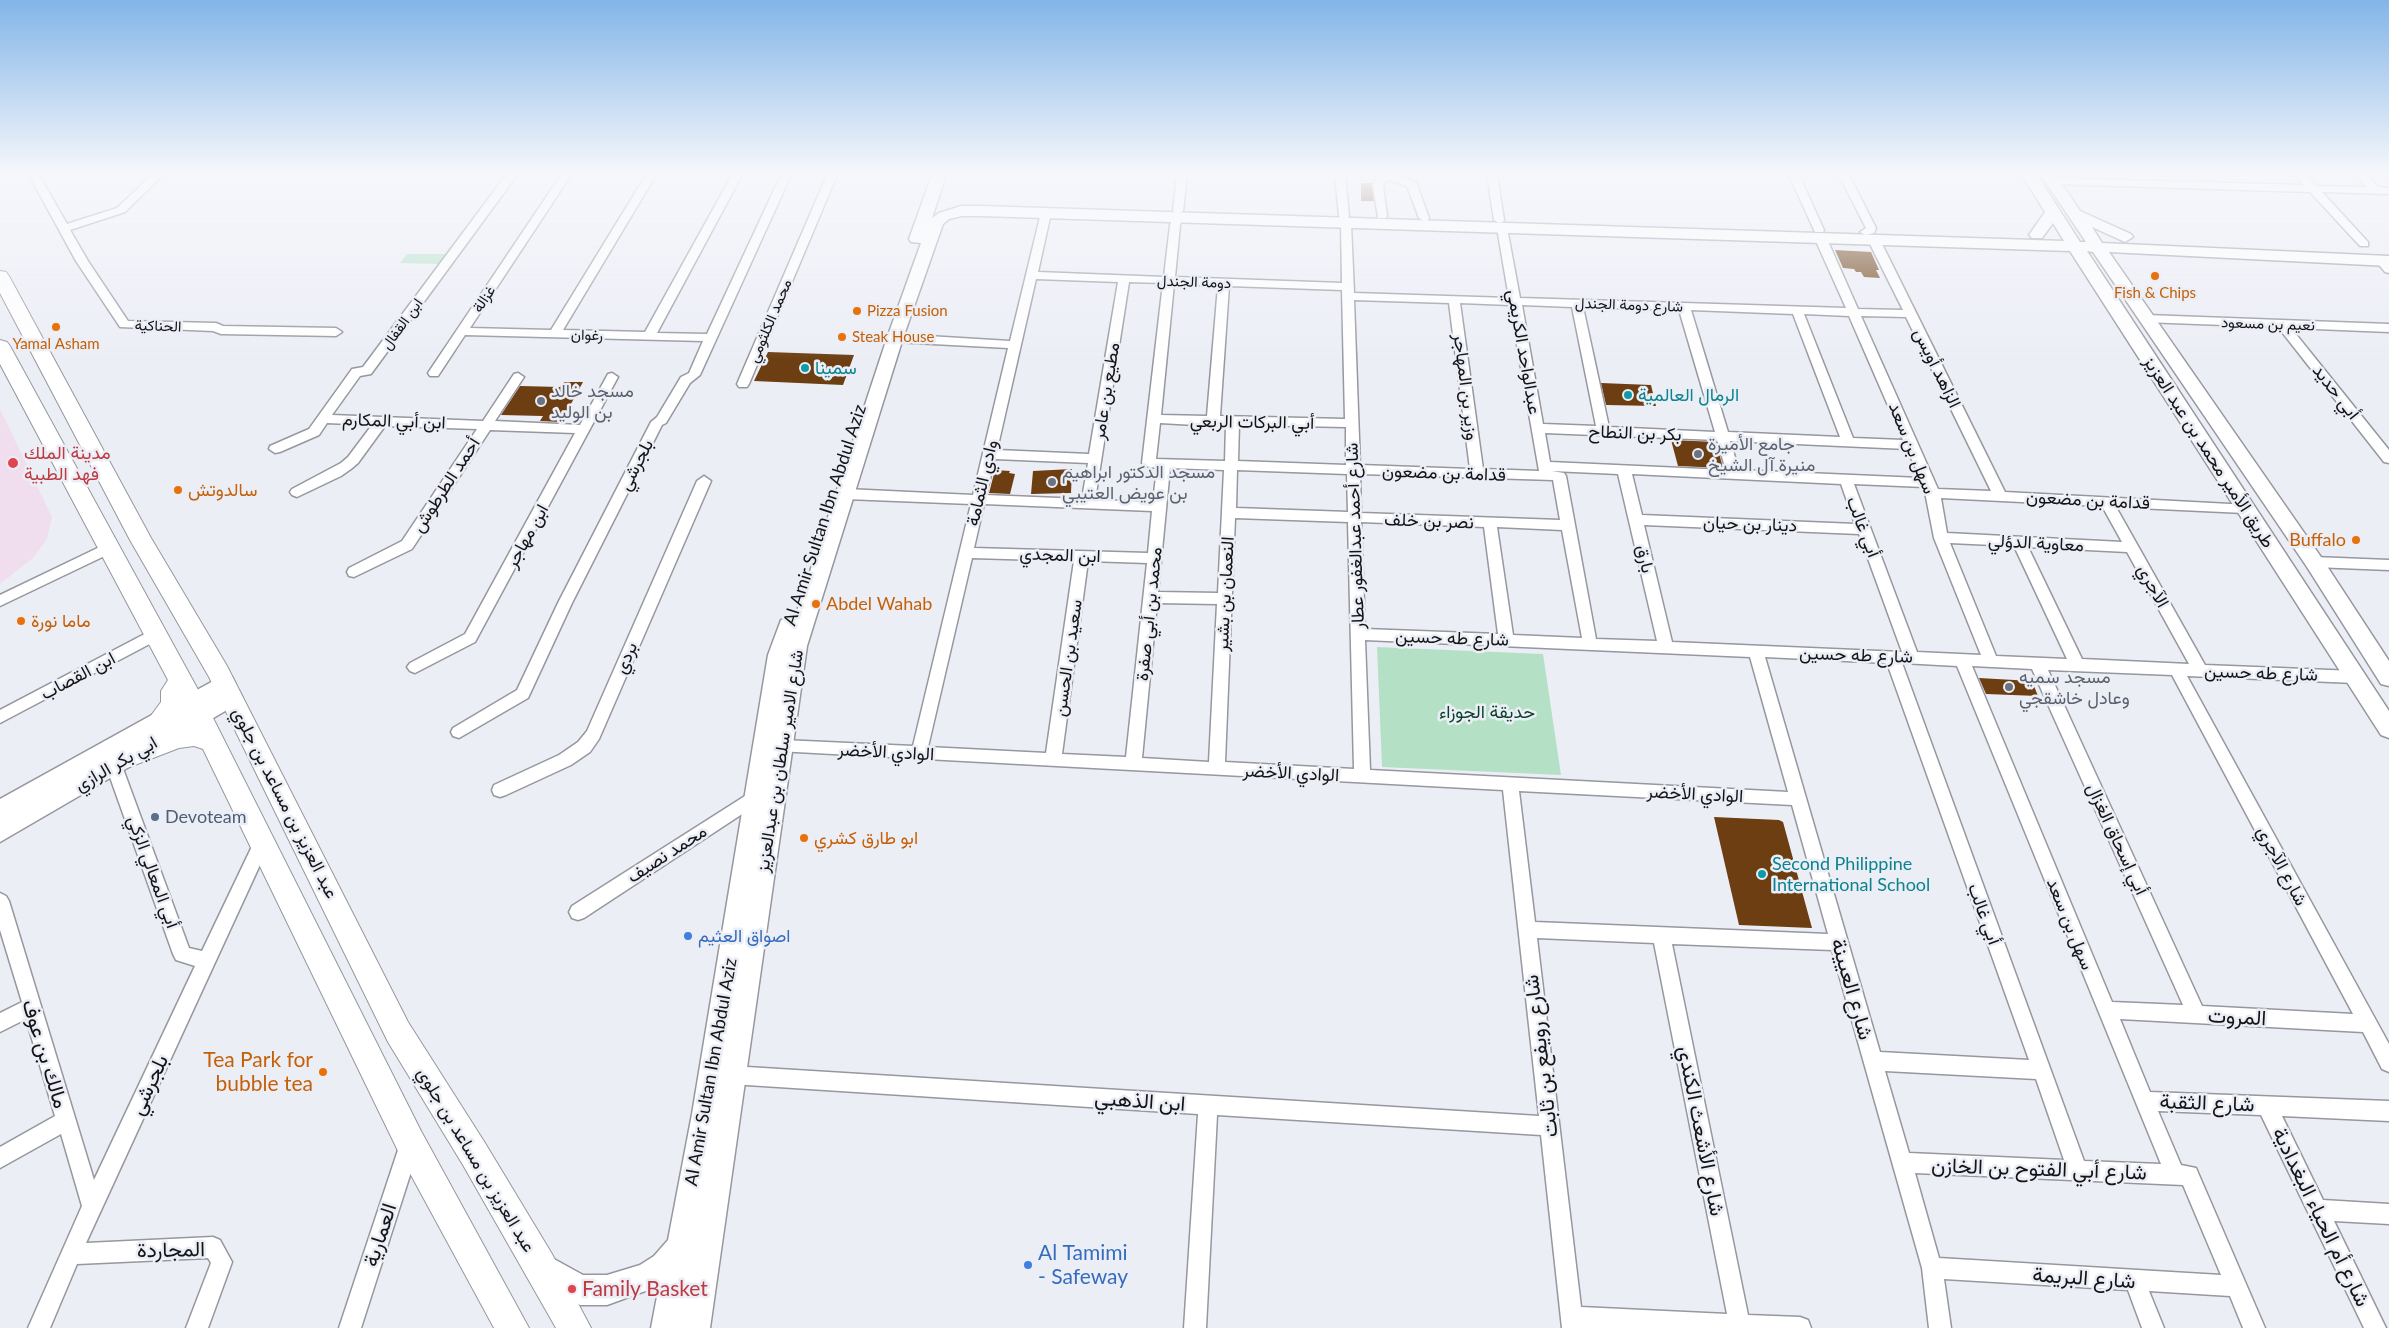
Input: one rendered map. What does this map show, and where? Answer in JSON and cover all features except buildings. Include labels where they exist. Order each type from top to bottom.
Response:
[{"type":"main road","name":"عبد العزيز بن مساعد بن جلوي","points":[[0,276],[141,540],[228,690],[398,1032],[474,1154],[574,1328]]},
{"type":"main road","name":"عبد العزيز بن مساعد بن جلوي","points":[[0,346],[110,547],[212,741],[410,1142],[512,1328]]},
{"type":"main road","points":[[159,721],[173,705],[174,691],[190,700]]},
{"type":"main road","points":[[121,762],[177,738],[194,736],[212,741]]},
{"type":"street","name":"الحناكية","points":[[69,237],[124,324],[216,327],[221,330],[336,332]]},
{"type":"street","name":"ابن القفال","points":[[275,449],[314,432],[356,372],[367,371],[466,237]]},
{"type":"street","name":"غزالة","points":[[434,373],[525,237]]},
{"type":"street","points":[[554,335],[613,237]]},
{"type":"street","points":[[649,336],[703,237]]},
{"type":"street","name":"بلجرشي","points":[[459,732],[523,694],[565,603],[657,422],[662,420],[685,380],[694,375],[758,237]]},
{"type":"street","name":"محمد الكلثومي","points":[[743,384],[806,237]]},
{"type":"street","name":"شارع الامير سلطان بن عبدالعزيز","points":[[695,1328],[731,1075],[783,746],[796,646],[895,338],[932,237]]},
{"type":"street","name":"Al Amir Sultan Ibn Abdul Aziz","points":[[666,1328],[706,1114],[779,656],[932,237]]},
{"type":"street","name":"وادي الثمامة","points":[[919,753],[1040,237]]},
{"type":"street","points":[[1153,419],[1173,237]]},
{"type":"street","name":"شارع أحمد عبدالغفور عطار","points":[[1346,237],[1362,776]]},
{"type":"street","name":"عبدالواحد الكريمي","points":[[1504,237],[1537,428],[1569,525],[1590,644]]},
{"type":"street","name":"سهل بن سعد","points":[[1821,237],[1930,488],[1941,538],[1992,661]]},
{"type":"street","name":"الزاهد أويس","points":[[1871,237],[1911,314],[2000,496]]},
{"type":"street","points":[[1903,237],[2128,243],[2387,260]]},
{"type":"street","points":[[2037,241],[2039,237]]},
{"type":"street","name":"طريق الأمير محمد بن عبد العزيز","points":[[2076,237],[2114,271],[2314,562],[2389,678]]},
{"type":"street","name":"طريق الأمير محمد بن عبد العزيز","points":[[2078,237],[2092,271],[2389,729]]},
{"type":"street","points":[[2117,237],[2128,243],[2364,244]]},
{"type":"street","points":[[2357,237],[2387,260]]},
{"type":"street","points":[[2037,241],[2079,241]]},
{"type":"street","points":[[2037,241],[2068,256],[2092,271]]},
{"type":"street","points":[[2114,271],[2118,258],[2128,243]]},
{"type":"street","name":"دومة الجندل","points":[[1031,275],[1168,280],[1348,291]]},
{"type":"street","name":"مطيع بن عامر","points":[[1088,504],[1124,279]]},
{"type":"street","points":[[1213,422],[1224,283]]},
{"type":"street","name":"شارع دومة الجندل","points":[[1348,291],[1454,299],[1911,314]]},
{"type":"street","name":"وزير بن المهاجر","points":[[1454,299],[1477,474]]},
{"type":"street","points":[[1577,304],[1603,431]]},
{"type":"street","points":[[1684,307],[1734,475]]},
{"type":"street","points":[[1797,310],[1848,442]]},
{"type":"street","name":"نعيم بن مسعود","points":[[2146,319],[2384,328]]},
{"type":"street","name":"أبي حديد","points":[[2282,325],[2389,459]]},
{"type":"street","points":[[2384,328],[2389,339]]},
{"type":"street","name":"رغوان","points":[[462,331],[712,338]]},
{"type":"street","points":[[895,338],[1015,345]]},
{"type":"street","name":"أحمد الطرطوش","points":[[354,572],[407,545],[518,377]]},
{"type":"street","name":"ابن مهاجر","points":[[415,667],[470,638],[612,377]]},
{"type":"street","name":"ابن أبي المكارم","points":[[324,419],[583,429]]},
{"type":"street","name":"قدامة بن مضعون","points":[[1153,419],[1149,464],[1477,474],[1624,470],[1846,480],[2000,496],[2244,508]]},
{"type":"street","name":"أبي البركات الربعي","points":[[1153,419],[1351,424]]},
{"type":"street","points":[[297,492],[346,466],[353,460],[382,420]]},
{"type":"street","name":"النعمان بن بشير","points":[[1217,769],[1232,420]]},
{"type":"street","name":"بكر بن النطاح","points":[[1537,428],[1912,445]]},
{"type":"street","points":[[989,454],[1095,458]]},
{"type":"street","name":"محمد بن أبي صفرة","points":[[1133,764],[1164,464]]},
{"type":"street","name":"بارق","points":[[1624,470],[1666,648]]},
{"type":"street","name":"أبي غالب","points":[[1846,480],[1912,658]]},
{"type":"street","name":"بردي","points":[[500,790],[565,760],[584,747],[593,736],[704,481]]},
{"type":"street","points":[[846,494],[978,501],[1160,507]]},
{"type":"street","name":"الآجري","points":[[2106,501],[2200,670]]},
{"type":"street","name":"نصر بن خلف","points":[[1229,513],[1569,525]]},
{"type":"street","name":"دينار بن حيان","points":[[1636,520],[1864,529]]},
{"type":"street","points":[[1490,523],[1506,641]]},
{"type":"street","name":"معاوية الدؤلي","points":[[1941,538],[2132,547]]},
{"type":"street","points":[[2019,542],[2077,664]]},
{"type":"street","points":[[0,601],[110,547]]},
{"type":"street","name":"ابن المجدي","points":[[966,553],[1154,558]]},
{"type":"street","name":"سعيد بن الحسن","points":[[1053,760],[1082,556]]},
{"type":"street","points":[[2314,562],[2389,565]]},
{"type":"street","points":[[1150,597],[1225,599]]},
{"type":"street","name":"ابن القصاب","points":[[0,718],[156,634]]},
{"type":"street","name":"شارع طه حسين","points":[[1358,634],[2355,676]]},
{"type":"street","name":"شارع العيينة","points":[[1756,651],[1904,1164],[1932,1268],[1940,1328]]},
{"type":"street","name":"أبي غالب","points":[[1892,657],[2040,1070],[2078,1170]]},
{"type":"street","name":"سهل بن سعد","points":[[1962,660],[2144,1101],[2236,1286],[2254,1328]]},
{"type":"street","name":"أبي إسحاق الغزال","points":[[2036,663],[2197,1015]]},
{"type":"street","name":"شارع الآجري","points":[[2176,669],[2389,1063]]},
{"type":"street","name":"ابي بكر الرازي","points":[[0,832],[121,762],[190,700],[228,690]]},
{"type":"street","name":"ابي بكر الرازي","points":[[0,811],[159,721]]},
{"type":"street","name":"الوادي الأخضر","points":[[783,746],[1799,800]]},
{"type":"street","name":"أبي المعالي الزكي","points":[[121,762],[182,954],[206,961]]},
{"type":"street","name":"شارع رويفع بن ثابت","points":[[1510,784],[1572,1323]]},
{"type":"street","name":"محمد نصيف","points":[[578,912],[756,796]]},
{"type":"street","name":"بلجرشي","points":[[39,1328],[92,1206],[262,843]]},
{"type":"street","name":"مالك بن عوف","points":[[0,900],[92,1206]]},
{"type":"street","points":[[1527,930],[1839,942]]},
{"type":"street","name":"شارع الأشعث الكندي","points":[[1661,934],[1740,1326]]},
{"type":"street","points":[[0,1023],[31,1007]]},
{"type":"street","name":"المروت","points":[[2106,1010],[2368,1024]]},
{"type":"street","points":[[1873,1061],[2040,1070]]},
{"type":"street","name":"ابن الذهبي","points":[[731,1075],[1550,1126]]},
{"type":"street","name":"شارع الثقبة","points":[[2144,1101],[2389,1111]]},
{"type":"street","points":[[1195,1328],[1208,1105]]},
{"type":"street","name":"شارع أم الحياء البغدادية","points":[[2267,1106],[2375,1328]]},
{"type":"street","points":[[0,1158],[65,1121]]},
{"type":"street","name":"العمارية","points":[[350,1328],[410,1142]]},
{"type":"street","name":"شارع أبي الفتوح بن الخازن","points":[[1904,1164],[2182,1175]]},
{"type":"street","points":[[2319,1210],[2389,1214]]},
{"type":"street","name":"المجاردة","points":[[72,1254],[213,1247],[222,1262],[197,1328]]},
{"type":"street","points":[[540,1266],[580,1290],[607,1290],[648,1277],[664,1266],[680,1248]]},
{"type":"street","name":"شارع البريمة","points":[[1932,1268],[2135,1282],[2236,1286]]},
{"type":"street","points":[[2135,1282],[2153,1328]]},
{"type":"street","points":[[1572,1323],[1800,1328]]},
{"type":"shaded area","name":"مدينة الملك فهد الطبية","points":[[0,409],[52,517],[47,539],[33,558],[0,584]]},
{"type":"green space","points":[[407,254],[448,254],[441,264],[400,263]]},
{"type":"green space","name":"حديقة الجوزاء","points":[[1377,647],[1543,654],[1561,775],[1382,767]]},
{"type":"place","name":"Fish & Chips","points":[[2155,276]]},
{"type":"place","name":"Pizza Fusion","points":[[857,311]]},
{"type":"place","name":"Yamal Asham","points":[[56,327]]},
{"type":"place","name":"Steak House","points":[[842,337]]},
{"type":"place","name":"سمينا","points":[[805,368]]},
{"type":"place","name":"الرمال العالمية","points":[[1628,395]]},
{"type":"place","name":"مسجد خالد بن الوليد","points":[[541,401]]},
{"type":"place","name":"جامع الأميرة منيرة آل الشيخ","points":[[1698,454]]},
{"type":"place","name":"مدينة الملك فهد الطبية","points":[[13,463]]},
{"type":"place","name":"مسجد الدكتور ابراهيم بن عويض العتيبي","points":[[1052,482]]},
{"type":"place","name":"سالدوتش","points":[[178,490]]},
{"type":"place","name":"Buffalo","points":[[2356,540]]},
{"type":"place","name":"Abdel Wahab","points":[[816,604]]},
{"type":"place","name":"ماما نورة","points":[[21,621]]},
{"type":"place","name":"مسجد سميه وعادل خاشقجي","points":[[2009,687]]},
{"type":"place","name":"Devoteam","points":[[155,817]]},
{"type":"place","name":"ابو طارق كشري","points":[[804,838]]},
{"type":"place","name":"Second Philippine International School","points":[[1762,874]]},
{"type":"place","name":"اصواق العثيم","points":[[688,936]]},
{"type":"place","name":"Tea Park for bubble tea","points":[[323,1072]]},
{"type":"place","name":"Al Tamimi - Safeway","points":[[1028,1265]]},
{"type":"place","name":"Family Basket","points":[[572,1289]]}]
